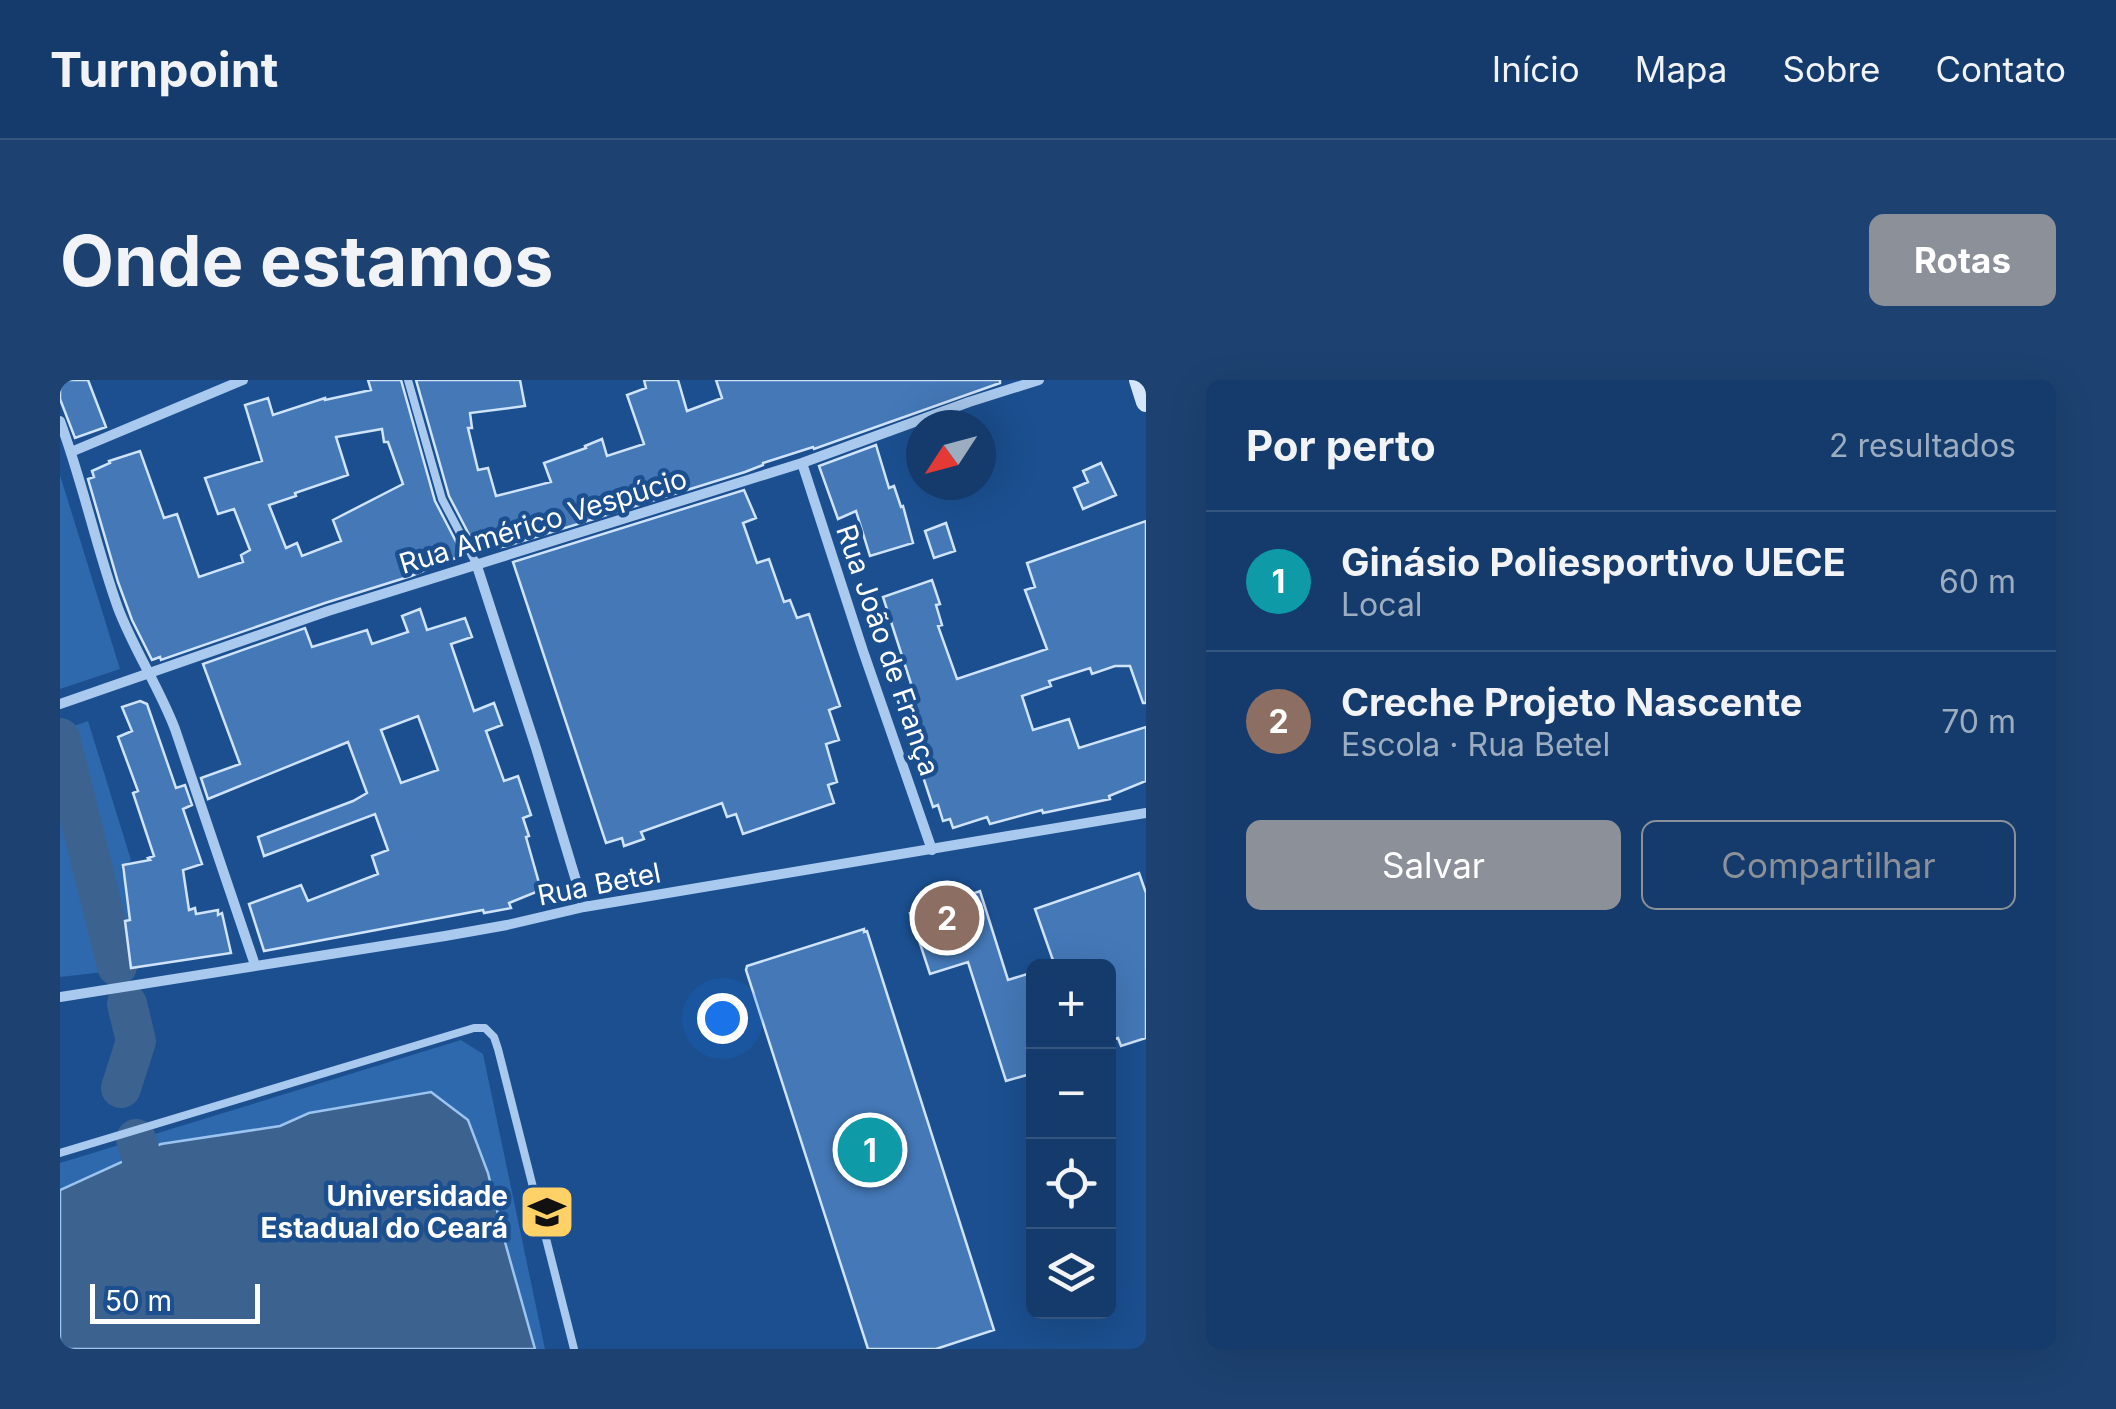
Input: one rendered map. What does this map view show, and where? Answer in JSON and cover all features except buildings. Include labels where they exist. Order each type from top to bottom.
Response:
[{"type":"street","points":[[71,452],[243,380]]},
{"type":"street","name":"Rua Américo Vespúcio","points":[[60,704],[328,611],[802,463],[1039,380]]},
{"type":"street","points":[[1138,380],[1146,402]]},
{"type":"street","points":[[60,421],[119,610],[175,729],[255,965]]},
{"type":"street","name":"Rua João de França","points":[[802,463],[932,850]]},
{"type":"street","points":[[476,564],[584,907]]},
{"type":"street","name":"Rua Betel","points":[[60,997],[492,928],[584,907],[1146,813]]},
{"type":"lane","points":[[408,380],[442,499],[476,564]]},
{"type":"lane","points":[[60,1153],[474,1028],[485,1028],[498,1049],[574,1349]]},
{"type":"shaded area","points":[[60,475],[120,669],[60,689]]},
{"type":"shaded area","points":[[88,721],[131,860],[121,869],[134,907],[125,928],[131,969],[60,977],[60,731]]},
{"type":"shaded area","points":[[461,1040],[483,1054],[545,1349],[60,1349],[60,1163]]},
{"type":"shaded area","points":[[431,1092],[468,1120],[488,1173],[535,1349],[60,1349],[60,1190],[161,1144],[280,1126],[309,1113]]},
{"type":"waterway","points":[[60,738],[117,966]]},
{"type":"waterway","points":[[121,1088],[136,1041],[127,1004]]},
{"type":"waterway","points":[[136,1139],[155,1204]]},
{"type":"place","name":"Creche Projeto Nascente","points":[[947,918]]},
{"type":"place","name":"Ginásio Poliesportivo UECE","points":[[870,1150]]},
{"type":"place","name":"Universidade Estadual do Ceará","points":[[547,1212]]}]
